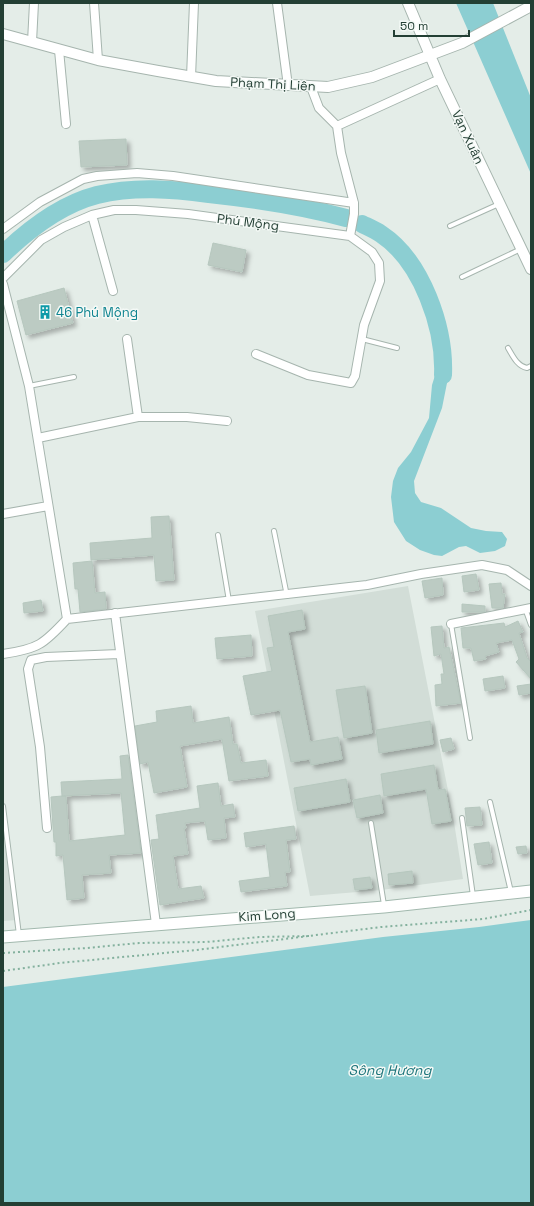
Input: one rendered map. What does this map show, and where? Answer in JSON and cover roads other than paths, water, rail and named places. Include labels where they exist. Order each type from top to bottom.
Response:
[{"type":"main road","name":"Kim Long","points":[[3,937],[384,907],[531,892]]},
{"type":"street","points":[[32,42],[34,3]]},
{"type":"street","points":[[94,3],[98,60]]},
{"type":"street","points":[[191,77],[194,3]]},
{"type":"street","points":[[277,3],[288,86]]},
{"type":"street","name":"Vạn Xuân","points":[[408,3],[440,79],[531,269]]},
{"type":"street","name":"Phạm Thị Liên","points":[[3,34],[98,60],[191,77],[216,81],[328,88],[372,77],[462,43],[512,18],[531,6]]},
{"type":"street","points":[[59,50],[66,124]]},
{"type":"street","points":[[337,126],[440,79]]},
{"type":"street","points":[[256,354],[308,375],[351,383],[355,376],[364,325],[380,281],[379,263],[372,252],[350,236],[354,214],[354,203],[337,126],[320,108],[311,87]]},
{"type":"street","points":[[3,229],[40,202],[83,179],[97,176],[137,173],[173,176],[354,203]]},
{"type":"street","name":"Phú Mộng","points":[[3,278],[41,240],[64,227],[92,215],[114,210],[153,211],[240,220],[350,236]]},
{"type":"street","points":[[92,215],[113,291]]},
{"type":"street","points":[[3,284],[29,386],[67,619]]},
{"type":"street","points":[[127,339],[138,417]]},
{"type":"street","points":[[38,438],[138,417],[187,417],[227,421]]},
{"type":"street","points":[[3,514],[48,506]]},
{"type":"street","points":[[3,654],[28,650],[41,644],[67,619],[287,596],[367,585],[482,564],[507,570],[531,586]]},
{"type":"street","points":[[451,624],[528,609]]},
{"type":"street","points":[[115,613],[119,654],[156,924]]},
{"type":"street","points":[[47,828],[40,747],[28,669],[31,660],[46,657],[119,654]]},
{"type":"lane","points":[[450,226],[499,204]]},
{"type":"lane","points":[[462,277],[521,249]]},
{"type":"lane","points":[[361,339],[397,348]]},
{"type":"lane","points":[[508,348],[516,362],[522,367],[527,368],[531,366]]},
{"type":"lane","points":[[29,386],[74,378]]},
{"type":"lane","points":[[274,531],[287,596]]},
{"type":"lane","points":[[218,536],[229,602]]},
{"type":"lane","points":[[528,609],[531,625]]},
{"type":"lane","points":[[451,624],[470,738]]},
{"type":"lane","points":[[490,802],[512,894]]},
{"type":"lane","points":[[3,806],[19,936]]},
{"type":"lane","points":[[462,818],[474,898]]},
{"type":"lane","points":[[371,823],[384,907]]},
{"type":"water","points":[[456,3],[493,3],[531,98],[531,174]]},
{"type":"water","points":[[443,350],[449,365],[449,373],[442,408],[414,481],[415,493],[421,502],[441,508],[471,528],[502,532],[507,539],[505,546],[495,551],[480,553],[466,546],[459,547],[442,556],[434,555],[420,550],[406,541],[394,522],[391,497],[393,481],[398,468],[411,452],[429,418],[432,385]]},
{"type":"water","name":"Sông Hương","points":[[531,920],[531,1203],[3,1203],[3,987],[383,937]]},
{"type":"waterway","points":[[3,254],[47,218],[71,204],[97,195],[125,190],[153,189],[195,192],[295,206],[346,218]]},
{"type":"waterway","points":[[362,224],[381,234],[396,246],[419,278],[428,297],[440,337],[443,357],[443,375]]},
{"type":"place","name":"46 Phú Mộng","points":[[45,312]]}]
